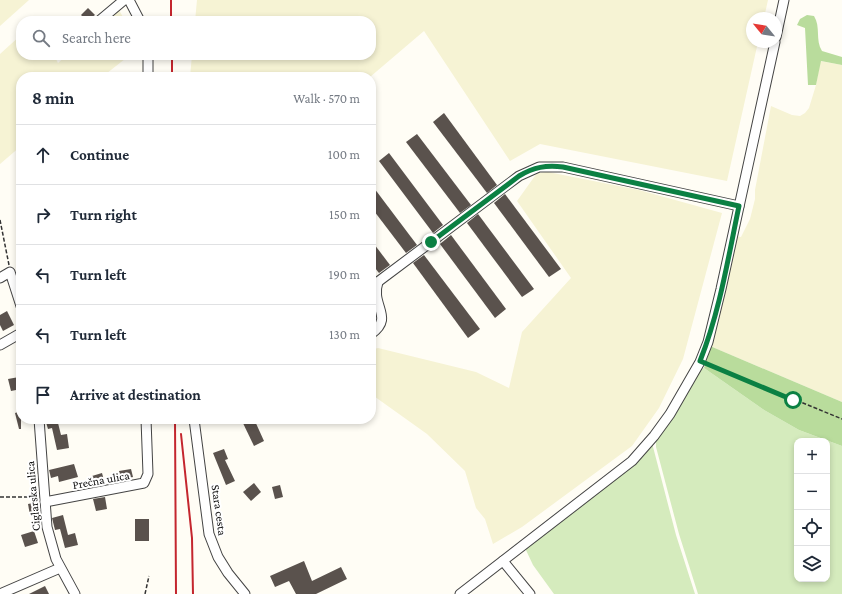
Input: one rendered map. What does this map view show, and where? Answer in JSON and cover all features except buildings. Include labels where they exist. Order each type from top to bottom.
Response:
[{"type":"street","points":[[105,16],[124,0]]},
{"type":"street","points":[[129,0],[137,16]]},
{"type":"street","points":[[781,12],[784,0]]},
{"type":"street","points":[[460,594],[632,461],[654,436],[670,414],[700,361],[708,342],[774,48]]},
{"type":"street","points":[[148,60],[148,72]]},
{"type":"street","points":[[376,283],[519,176],[539,167],[563,167],[739,206]]},
{"type":"street","points":[[0,278],[10,272],[16,291]]},
{"type":"street","points":[[376,299],[382,316],[382,321],[376,330]]},
{"type":"street","points":[[0,345],[16,336]]},
{"type":"street","name":"Ciglarska ulica","points":[[39,424],[46,527],[51,547],[60,568],[75,594]]},
{"type":"street","name":"Prečna ulica","points":[[44,500],[144,483],[148,474],[146,424]]},
{"type":"street","name":"Stara cesta","points":[[195,424],[209,534],[218,558],[245,594]]},
{"type":"street","points":[[503,561],[530,594]]},
{"type":"street","points":[[0,594],[60,568]]},
{"type":"path","points":[[0,220],[10,272]]},
{"type":"path","points":[[700,361],[842,420]]},
{"type":"path","points":[[0,497],[44,500]]},
{"type":"path","points":[[145,594],[148,576]]},
{"type":"shaded area","points":[[0,0],[29,0],[0,26]]},
{"type":"shaded area","points":[[197,0],[768,0],[765,12],[746,12],[746,48],[757,48],[727,181],[540,144],[510,161],[424,31],[376,72],[190,72],[192,60],[376,60],[376,16],[195,16]]},
{"type":"shaded area","points":[[118,8],[122,16],[109,16]]},
{"type":"shaded area","points":[[16,40],[16,60],[56,60],[58,63],[61,60],[124,60],[108,72],[16,72],[16,150],[0,164],[0,54]]},
{"type":"shaded area","points":[[820,61],[842,65],[842,402],[710,346],[736,236],[741,237],[750,219],[755,199],[755,190],[771,106],[792,115],[800,116],[805,113],[809,108],[816,85]]},
{"type":"shaded area","points":[[548,172],[639,190],[722,213],[683,359],[659,408],[632,446],[522,527],[493,544],[485,519],[476,508],[465,471],[427,434],[376,398],[376,349],[476,372],[509,388],[522,332],[571,278],[517,201],[537,173]]},
{"type":"green space","points":[[807,15],[814,16],[816,20],[819,42],[822,51],[842,57],[842,65],[821,61],[816,85],[808,85],[805,28],[797,25],[800,19]]},
{"type":"green space","points":[[710,346],[842,402],[842,446],[830,442],[830,438],[820,438],[799,430],[764,410],[704,368]]},
{"type":"green space","points":[[704,368],[764,410],[799,430],[820,438],[794,438],[794,582],[830,582],[830,442],[842,446],[842,594],[698,594],[679,534],[656,447],[656,438],[698,370]]},
{"type":"green space","points":[[652,443],[676,535],[695,594],[554,594],[533,565],[525,548]]},
{"type":"railway","points":[[171,0],[171,16]]},
{"type":"railway","points":[[172,60],[172,72]]},
{"type":"railway","points":[[175,424],[176,594]]},
{"type":"railway","points":[[181,434],[192,538],[193,594]]},
{"type":"route","points":[[431,242],[526,171],[545,166],[563,167],[739,206],[708,342],[700,361],[793,400]]}]
